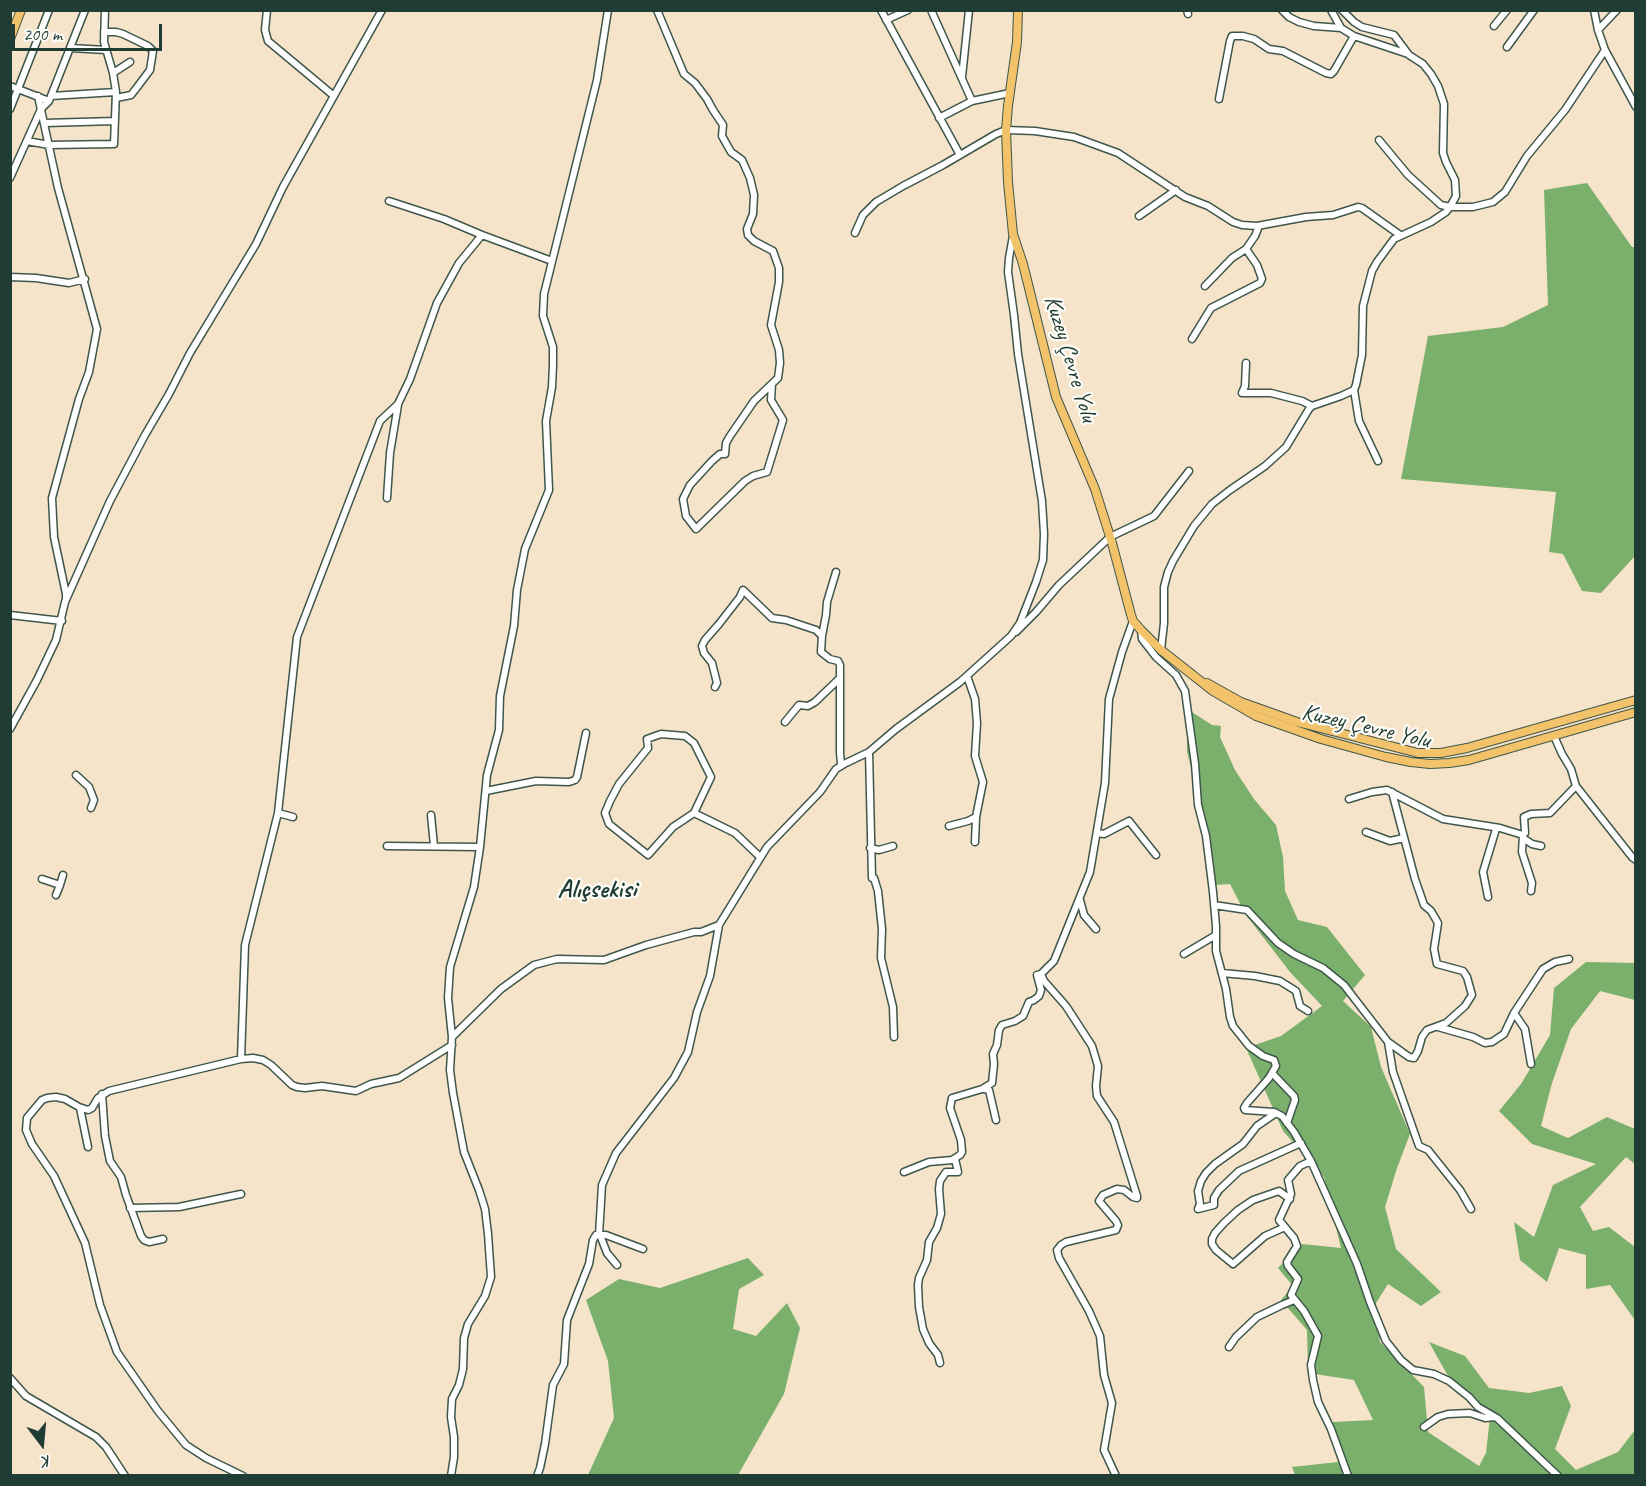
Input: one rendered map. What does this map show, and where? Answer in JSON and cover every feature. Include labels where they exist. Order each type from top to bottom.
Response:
[{"type":"main road","points":[[10,39],[21,10]]},
{"type":"main road","name":"Kuzey Çevre Yolu","points":[[1018,10],[1017,42],[1006,130],[1013,234],[1023,264],[1056,397],[1084,460],[1110,537],[1133,621],[1161,650],[1213,692],[1256,716],[1279,726],[1332,742],[1411,762],[1430,764],[1469,760],[1635,712]]},
{"type":"main road","name":"Kuzey Çevre Yolu","points":[[1201,681],[1241,702],[1297,722],[1418,753],[1441,753],[1467,748],[1635,700]]},
{"type":"street","points":[[10,109],[49,10]]},
{"type":"street","points":[[10,178],[41,109],[50,98],[85,10]]},
{"type":"street","points":[[27,141],[49,145],[114,144],[116,95],[113,73],[104,42],[105,10]]},
{"type":"street","points":[[267,10],[265,30],[268,41],[334,96]]},
{"type":"street","points":[[65,602],[110,501],[145,435],[190,353],[256,244],[283,187],[382,10]]},
{"type":"street","points":[[451,1476],[454,1457],[452,1400],[463,1369],[464,1338],[468,1324],[485,1296],[491,1277],[485,1209],[464,1152],[453,1093],[450,1070],[452,1037],[448,998],[450,967],[474,887],[487,774],[499,730],[500,696],[514,626],[517,590],[525,549],[549,490],[546,421],[552,387],[553,347],[543,316],[544,294],[597,80],[608,10]]},
{"type":"street","points":[[657,10],[684,74],[695,83],[707,99],[723,125],[722,136],[730,152],[742,160],[750,178],[754,195],[753,214],[747,229],[748,235],[754,241],[773,251],[779,268],[779,282],[771,325],[779,350],[778,378],[754,401],[726,443],[725,454],[720,454],[712,461],[690,485],[683,499],[686,516],[696,529],[746,481],[753,476],[767,472],[783,420],[771,400],[772,384]]},
{"type":"street","points":[[880,10],[960,155]]},
{"type":"street","points":[[886,20],[908,10]]},
{"type":"street","points":[[931,10],[972,101]]},
{"type":"street","points":[[962,77],[969,10]]},
{"type":"street","points":[[1282,10],[1299,22],[1314,26],[1341,28],[1354,36],[1409,55],[1423,64],[1431,74],[1442,97],[1445,110],[1443,153],[1455,180],[1456,196],[1450,207],[1431,222],[1400,235],[1388,246],[1377,262],[1365,295],[1362,317],[1362,355],[1354,390],[1359,421],[1378,461]]},
{"type":"street","points":[[1331,10],[1341,28]]},
{"type":"street","points":[[1342,10],[1362,27],[1394,35],[1409,55]]},
{"type":"street","points":[[1494,26],[1507,10]]},
{"type":"street","points":[[1507,46],[1534,10]]},
{"type":"street","points":[[1594,10],[1605,50],[1635,107]]},
{"type":"street","points":[[1598,30],[1617,10]]},
{"type":"street","points":[[10,86],[50,98],[131,95],[150,70],[153,51],[148,46],[123,34],[104,32]]},
{"type":"street","points":[[1219,99],[1232,36],[1254,39],[1269,49],[1284,51],[1331,74],[1354,36]]},
{"type":"street","points":[[70,48],[106,50]]},
{"type":"street","points":[[1379,140],[1408,175],[1441,205],[1473,207],[1493,202],[1505,192],[1527,156],[1565,110],[1605,50]]},
{"type":"street","points":[[113,73],[130,62]]},
{"type":"street","points":[[939,118],[972,101],[1010,93]]},
{"type":"street","points":[[10,729],[42,670],[62,621],[66,594],[54,537],[52,498],[79,399],[89,372],[98,329],[58,188],[38,96]]},
{"type":"street","points":[[45,123],[115,120]]},
{"type":"street","points":[[855,233],[863,215],[876,202],[1006,130],[1035,131],[1074,137],[1118,153],[1185,197],[1218,212],[1233,222],[1251,227],[1306,217],[1333,215],[1358,207],[1400,235]]},
{"type":"street","points":[[1138,216],[1176,190]]},
{"type":"street","points":[[389,201],[444,219],[552,261]]},
{"type":"street","points":[[1205,286],[1232,258],[1246,249],[1256,236],[1259,226]]},
{"type":"street","points":[[1011,636],[1020,623],[1036,582],[1042,560],[1044,534],[1042,501],[1018,354],[1008,272],[1013,234]]},
{"type":"street","points":[[387,498],[390,453],[398,404],[410,379],[437,303],[459,262],[482,235]]},
{"type":"street","points":[[1192,339],[1211,308],[1260,283],[1262,279],[1257,265],[1246,249]]},
{"type":"street","points":[[10,277],[69,283],[85,279]]},
{"type":"street","points":[[1246,363],[1245,386],[1242,393],[1271,393],[1312,406]]},
{"type":"street","points":[[1161,650],[1164,586],[1173,561],[1194,526],[1212,504],[1265,466],[1286,447],[1305,413],[1312,406],[1354,390]]},
{"type":"street","points":[[241,1059],[244,945],[278,813],[297,637],[380,421],[398,404]]},
{"type":"street","points":[[618,1265],[606,1253],[599,1235],[602,1185],[616,1153],[674,1078],[688,1052],[697,1012],[710,976],[718,925],[767,847],[820,792],[836,769],[869,752],[967,676],[1028,621],[1059,585],[1110,537],[1154,516],[1189,471]]},
{"type":"street","points":[[836,572],[827,602],[820,647],[821,652],[839,663],[841,765]]},
{"type":"street","points":[[715,687],[717,682],[712,663],[704,653],[702,646],[743,590],[772,618],[816,630],[822,636]]},
{"type":"street","points":[[10,615],[62,621]]},
{"type":"street","points":[[904,1172],[929,1162],[949,1161],[960,1155],[962,1147],[951,1111],[951,1100],[984,1089],[992,1083],[993,1054],[1000,1027],[1018,1020],[1025,1014],[1027,1005],[1037,999],[1041,993],[1037,975],[1054,961],[1080,900],[1090,872],[1106,783],[1109,699],[1133,621]]},
{"type":"street","points":[[1141,630],[1142,639],[1156,657],[1176,675],[1185,691],[1198,805],[1206,836],[1214,905],[1216,951],[1233,1026],[1249,1046],[1263,1056],[1274,1060],[1276,1065],[1244,1108],[1247,1111],[1276,1113],[1282,1116],[1301,1143],[1357,1264],[1386,1341],[1401,1360],[1413,1370],[1434,1374],[1449,1381],[1478,1407],[1495,1417],[1558,1476]]},
{"type":"street","points":[[967,676],[975,699],[977,723],[975,756],[983,782],[976,817],[975,842]]},
{"type":"street","points":[[785,722],[799,705],[808,706],[815,702],[840,678]]},
{"type":"street","points":[[486,791],[536,781],[568,782],[575,780],[586,734]]},
{"type":"street","points":[[661,735],[685,736],[694,743],[711,777],[694,813],[673,827],[648,855],[609,824],[605,813],[620,784],[648,748],[647,740],[661,735]]},
{"type":"street","points":[[1554,736],[1571,769],[1576,786],[1635,860]]},
{"type":"street","points":[[869,752],[872,878],[874,878],[878,891],[882,929],[881,958],[893,1007],[894,1037]]},
{"type":"street","points":[[76,775],[89,787],[94,800],[92,808]]},
{"type":"street","points":[[1531,891],[1532,883],[1522,852],[1525,833],[1524,818],[1531,814],[1550,813],[1576,786]]},
{"type":"street","points":[[1349,799],[1387,790],[1443,819],[1500,828],[1541,846]]},
{"type":"street","points":[[1214,905],[1247,910],[1278,943],[1294,954],[1323,968],[1344,985],[1388,1042],[1412,1058],[1416,1056],[1422,1037],[1427,1030],[1446,1023],[1465,1006],[1472,995],[1464,971],[1437,964],[1434,949],[1438,923],[1431,911],[1424,905],[1392,792]]},
{"type":"street","points":[[278,813],[292,817]]},
{"type":"street","points":[[694,813],[735,832],[760,857]]},
{"type":"street","points":[[431,815],[434,846]]},
{"type":"street","points":[[948,826],[976,817]]},
{"type":"street","points":[[1096,833],[1104,834],[1129,821],[1156,855]]},
{"type":"street","points":[[1488,897],[1483,872],[1496,829]]},
{"type":"street","points":[[1366,832],[1390,841],[1404,838]]},
{"type":"street","points":[[387,846],[480,847]]},
{"type":"street","points":[[870,848],[879,850],[893,846]]},
{"type":"street","points":[[56,896],[63,875]]},
{"type":"street","points":[[42,879],[60,885]]},
{"type":"street","points":[[1080,900],[1084,915],[1096,929]]},
{"type":"street","points":[[452,1037],[501,989],[534,965],[557,959],[604,960],[646,945],[701,932],[718,925]]},
{"type":"street","points":[[1184,954],[1216,934]]},
{"type":"street","points":[[1437,1026],[1485,1043],[1492,1042],[1504,1034],[1532,983],[1543,969],[1555,962],[1569,959]]},
{"type":"street","points":[[1222,973],[1280,981],[1296,991],[1300,1006],[1308,1011]]},
{"type":"street","points":[[1041,974],[1044,981],[1066,1006],[1092,1046],[1098,1066],[1097,1096],[1114,1122],[1137,1196],[1137,1198],[1133,1197],[1120,1189],[1106,1193],[1099,1201],[1116,1221],[1118,1228],[1066,1242],[1058,1250],[1059,1258],[1096,1324],[1100,1336],[1104,1375],[1112,1403],[1104,1450],[1116,1476]]},
{"type":"street","points":[[1514,1014],[1525,1029],[1531,1064]]},
{"type":"street","points":[[1388,1042],[1394,1072],[1419,1146],[1428,1150],[1460,1190],[1471,1209]]},
{"type":"street","points":[[243,1476],[206,1458],[186,1444],[158,1411],[117,1352],[100,1305],[85,1243],[54,1176],[32,1144],[26,1130],[27,1118],[42,1100],[47,1098],[65,1099],[88,1110],[102,1094],[126,1086],[253,1058],[271,1065],[297,1087],[322,1086],[356,1091],[370,1084],[399,1078],[452,1045]]},
{"type":"street","points":[[1272,1073],[1294,1096],[1295,1100],[1287,1123]]},
{"type":"street","points":[[984,1089],[988,1090],[996,1120]]},
{"type":"street","points":[[102,1094],[105,1136],[110,1161],[121,1177],[141,1236],[149,1242],[163,1239]]},
{"type":"street","points":[[80,1108],[88,1147]]},
{"type":"street","points":[[1276,1113],[1257,1126],[1243,1144],[1206,1173],[1198,1191],[1200,1204],[1198,1209],[1214,1205],[1214,1198],[1219,1190],[1239,1171],[1301,1143]]},
{"type":"street","points":[[940,1363],[923,1329],[918,1285],[927,1260],[929,1242],[937,1228],[941,1214],[940,1181],[946,1173],[958,1172],[955,1159]]},
{"type":"street","points":[[1311,1161],[1300,1166],[1288,1180],[1290,1199],[1279,1220],[1298,1246],[1287,1264],[1298,1280],[1291,1292],[1318,1335],[1311,1365],[1313,1380],[1318,1402],[1348,1476]]},
{"type":"street","points":[[1285,1227],[1265,1236],[1233,1264],[1212,1244],[1215,1233],[1224,1223],[1253,1200],[1279,1191],[1290,1199]]},
{"type":"street","points":[[130,1208],[179,1207],[242,1194]]},
{"type":"street","points":[[537,1476],[545,1443],[553,1384],[564,1364],[567,1320],[589,1264],[593,1240],[596,1235],[606,1235],[642,1249]]},
{"type":"street","points":[[1229,1347],[1257,1317],[1294,1300]]},
{"type":"street","points":[[10,1378],[26,1396],[96,1437],[106,1447],[125,1476]]},
{"type":"street","points":[[1424,1427],[1438,1417],[1448,1414],[1470,1413],[1489,1418],[1495,1417]]},
{"type":"green space","points":[[1587,183],[1632,247],[1636,247],[1635,556],[1601,593],[1582,591],[1563,554],[1549,552],[1556,492],[1401,479],[1428,336],[1503,327],[1548,305],[1544,190]]},
{"type":"green space","points":[[1187,704],[1192,712],[1212,725],[1221,726],[1220,737],[1235,770],[1254,799],[1276,825],[1283,857],[1285,891],[1298,920],[1327,927],[1365,975],[1343,1001],[1371,1027],[1381,1067],[1410,1134],[1385,1207],[1396,1249],[1441,1292],[1421,1306],[1388,1284],[1376,1303],[1380,1342],[1424,1387],[1428,1432],[1479,1466],[1486,1453],[1490,1417],[1458,1394],[1429,1342],[1465,1356],[1489,1388],[1529,1393],[1562,1386],[1571,1406],[1555,1449],[1576,1470],[1618,1452],[1635,1430],[1635,1475],[1295,1475],[1292,1467],[1338,1462],[1333,1422],[1373,1420],[1354,1380],[1308,1373],[1307,1330],[1281,1300],[1293,1286],[1278,1268],[1302,1244],[1341,1248],[1324,1177],[1283,1131],[1246,1048],[1281,1036],[1322,1006],[1290,972],[1246,915],[1230,884],[1214,885],[1207,830],[1187,752]]},
{"type":"green space","points":[[1586,962],[1635,963],[1635,1000],[1600,991],[1571,1029],[1552,1083],[1541,1126],[1568,1138],[1607,1117],[1635,1129],[1635,1164],[1626,1157],[1580,1207],[1593,1231],[1609,1227],[1635,1247],[1635,1320],[1610,1285],[1586,1289],[1586,1255],[1559,1248],[1547,1282],[1520,1260],[1514,1222],[1534,1237],[1553,1185],[1596,1164],[1532,1144],[1499,1111],[1521,1084],[1550,1035],[1554,988]]},
{"type":"green space","points":[[748,1258],[764,1275],[739,1289],[733,1329],[756,1336],[787,1303],[800,1328],[784,1394],[738,1475],[588,1475],[614,1418],[608,1361],[586,1300],[619,1279],[660,1288]]},
{"type":"district","name":"Alıçsekisi","points":[[597,890]]}]
